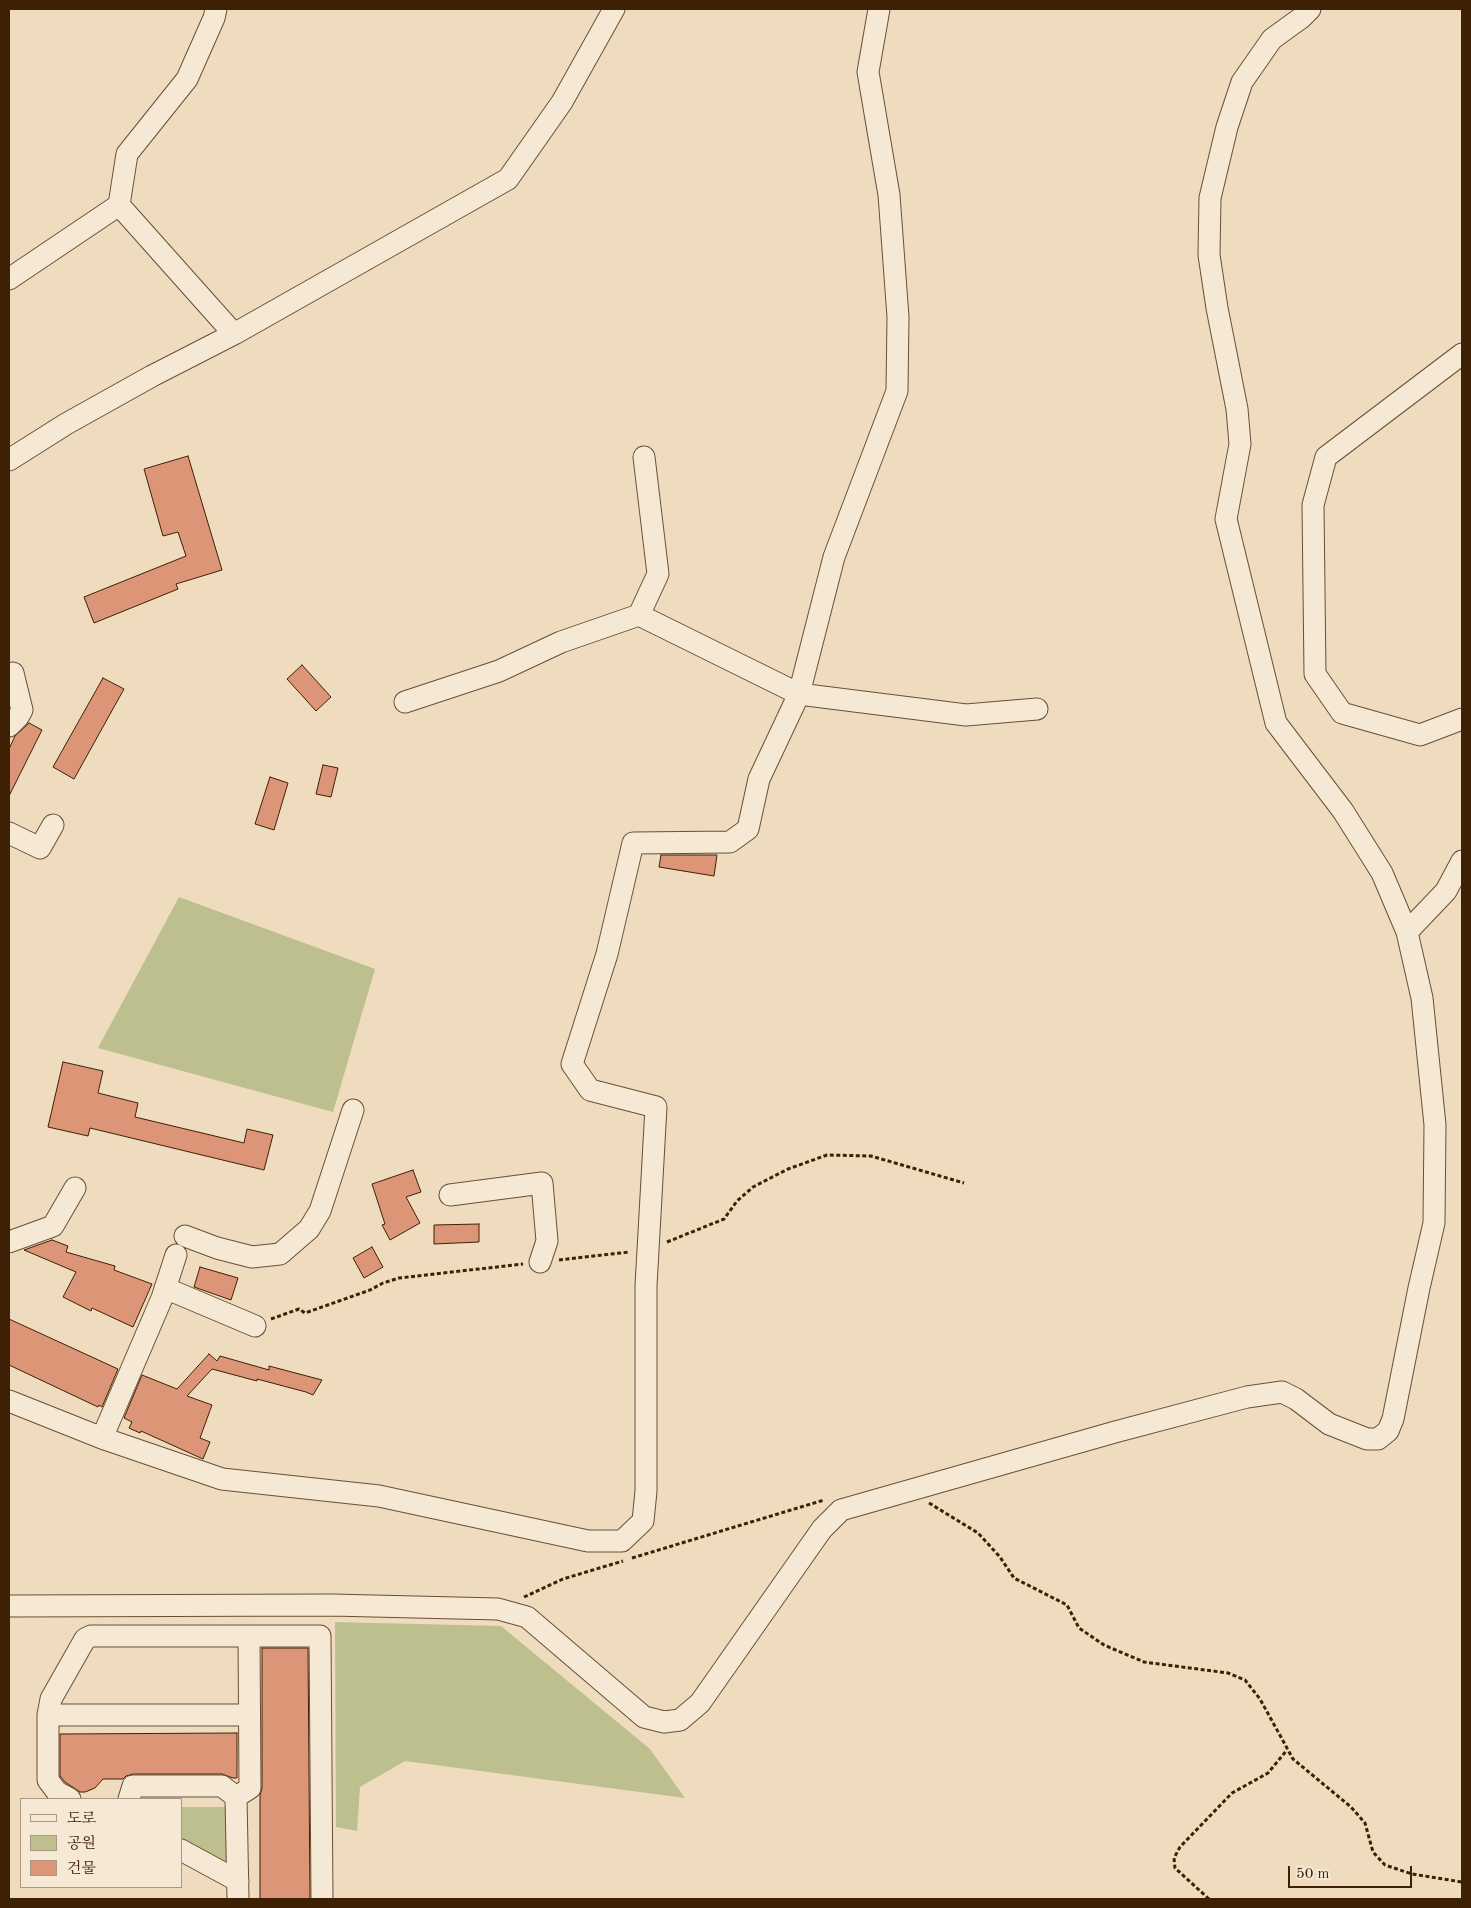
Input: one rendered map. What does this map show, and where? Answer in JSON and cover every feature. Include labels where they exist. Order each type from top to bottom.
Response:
[{"type":"street","points":[[9,279],[119,205],[128,154],[187,79],[214,18],[216,9]]},
{"type":"street","points":[[9,460],[92,410],[234,334],[508,180],[562,102],[614,9]]},
{"type":"street","points":[[9,1401],[102,1438],[222,1479],[379,1496],[588,1541],[622,1541],[643,1521],[646,1491],[646,1286],[656,1107],[590,1090],[572,1064],[607,954],[633,843],[730,842],[748,829],[759,779],[799,694],[834,558],[897,391],[898,317],[889,195],[868,72],[879,9]]},
{"type":"street","points":[[9,1606],[332,1604],[498,1609],[527,1617],[644,1717],[664,1722],[680,1720],[700,1703],[822,1528],[841,1510],[1246,1397],[1282,1392],[1296,1399],[1329,1424],[1367,1439],[1378,1438],[1388,1431],[1393,1419],[1434,1223],[1436,1201],[1434,1115],[1422,998],[1408,932],[1382,873],[1342,811],[1276,723],[1226,519],[1240,444],[1237,409],[1216,308],[1209,255],[1210,198],[1227,127],[1242,82],[1272,39],[1302,18],[1310,9]]},
{"type":"street","points":[[119,205],[234,334]]},
{"type":"street","points":[[1462,354],[1326,457],[1313,505],[1315,674],[1342,713],[1420,735],[1462,719]]},
{"type":"street","points":[[405,702],[499,671],[561,642],[639,614],[658,574],[644,457]]},
{"type":"street","points":[[639,614],[799,694],[966,715],[1037,709]]},
{"type":"street","points":[[9,726],[22,710],[13,673]]},
{"type":"street","points":[[9,833],[40,848],[53,825]]},
{"type":"street","points":[[1408,932],[1446,891],[1462,861]]},
{"type":"street","points":[[186,1236],[216,1248],[252,1257],[280,1254],[309,1229],[320,1211],[353,1110]]},
{"type":"street","points":[[450,1195],[542,1183],[546,1241],[540,1262]]},
{"type":"street","points":[[9,1242],[52,1226],[75,1188]]},
{"type":"street","points":[[102,1438],[165,1288],[176,1255]]},
{"type":"street","points":[[165,1288],[255,1326]]},
{"type":"street","points":[[68,1798],[57,1792],[48,1780],[48,1715],[52,1699],[85,1639],[91,1636],[320,1636],[322,1899]]},
{"type":"street","points":[[236,1797],[250,1788],[249,1636]]},
{"type":"street","points":[[48,1715],[249,1715]]},
{"type":"street","points":[[129,1798],[133,1786],[222,1786],[236,1797]]},
{"type":"street","points":[[236,1797],[238,1890]]},
{"type":"street","points":[[182,1851],[238,1890]]},
{"type":"path","points":[[255,1326],[299,1309],[305,1313],[399,1278],[648,1250],[724,1219],[737,1201],[753,1187],[788,1169],[828,1155],[871,1156],[964,1183]]},
{"type":"path","points":[[908,1492],[978,1533],[1000,1557],[1014,1578],[1067,1605],[1079,1628],[1104,1645],[1144,1662],[1228,1673],[1245,1680],[1260,1699],[1294,1760],[1351,1807],[1365,1823],[1373,1852],[1385,1865],[1412,1874],[1462,1882]]},
{"type":"path","points":[[498,1609],[564,1579],[828,1499]]},
{"type":"path","points":[[1209,1899],[1176,1868],[1174,1858],[1180,1847],[1232,1793],[1268,1773],[1287,1750]]},
{"type":"green space","points":[[179,897],[375,969],[333,1112],[98,1048]]},
{"type":"green space","points":[[335,1622],[501,1626],[650,1749],[685,1798],[405,1761],[360,1787],[357,1831],[336,1827]]},
{"type":"green space","points":[[182,1807],[227,1807],[229,1860],[221,1864],[182,1845]]},
{"type":"building","points":[[188,456],[222,570],[176,584],[178,589],[94,623],[84,597],[186,556],[178,532],[163,536],[144,469]]},
{"type":"building","points":[[302,665],[331,697],[316,711],[287,679]]},
{"type":"building","points":[[103,678],[124,689],[74,779],[53,767]]},
{"type":"building","points":[[29,723],[42,730],[9,796],[9,749],[15,736]]},
{"type":"building","points":[[323,765],[338,768],[331,797],[316,794]]},
{"type":"building","points":[[270,777],[288,783],[274,830],[255,824]]},
{"type":"building","points":[[661,855],[717,855],[714,876],[659,867]]},
{"type":"building","points":[[63,1062],[103,1071],[98,1093],[138,1103],[135,1117],[244,1143],[247,1129],[273,1135],[264,1170],[90,1128],[88,1136],[48,1127]]},
{"type":"building","points":[[413,1170],[421,1192],[406,1197],[420,1223],[390,1240],[382,1225],[385,1224],[372,1184]]},
{"type":"building","points":[[479,1224],[479,1242],[434,1244],[434,1225]]},
{"type":"building","points":[[52,1240],[68,1246],[66,1252],[115,1266],[114,1270],[152,1284],[133,1327],[92,1308],[91,1311],[63,1297],[76,1272],[24,1250]]},
{"type":"building","points":[[372,1247],[383,1267],[364,1278],[353,1258]]},
{"type":"building","points":[[200,1267],[238,1278],[231,1300],[194,1287]]},
{"type":"building","points":[[9,1319],[118,1369],[102,1407],[99,1405],[98,1407],[9,1365]]},
{"type":"building","points":[[209,1354],[217,1361],[220,1356],[269,1370],[269,1366],[322,1380],[313,1395],[257,1379],[257,1381],[212,1369],[187,1396],[212,1405],[200,1438],[210,1442],[203,1459],[141,1431],[140,1433],[129,1428],[132,1422],[124,1418],[142,1375],[177,1389]]},
{"type":"building","points":[[262,1648],[308,1648],[310,1899],[260,1899]]},
{"type":"building","points":[[237,1733],[237,1778],[222,1774],[133,1774],[123,1779],[103,1779],[95,1788],[80,1792],[65,1782],[60,1776],[60,1734]]}]
